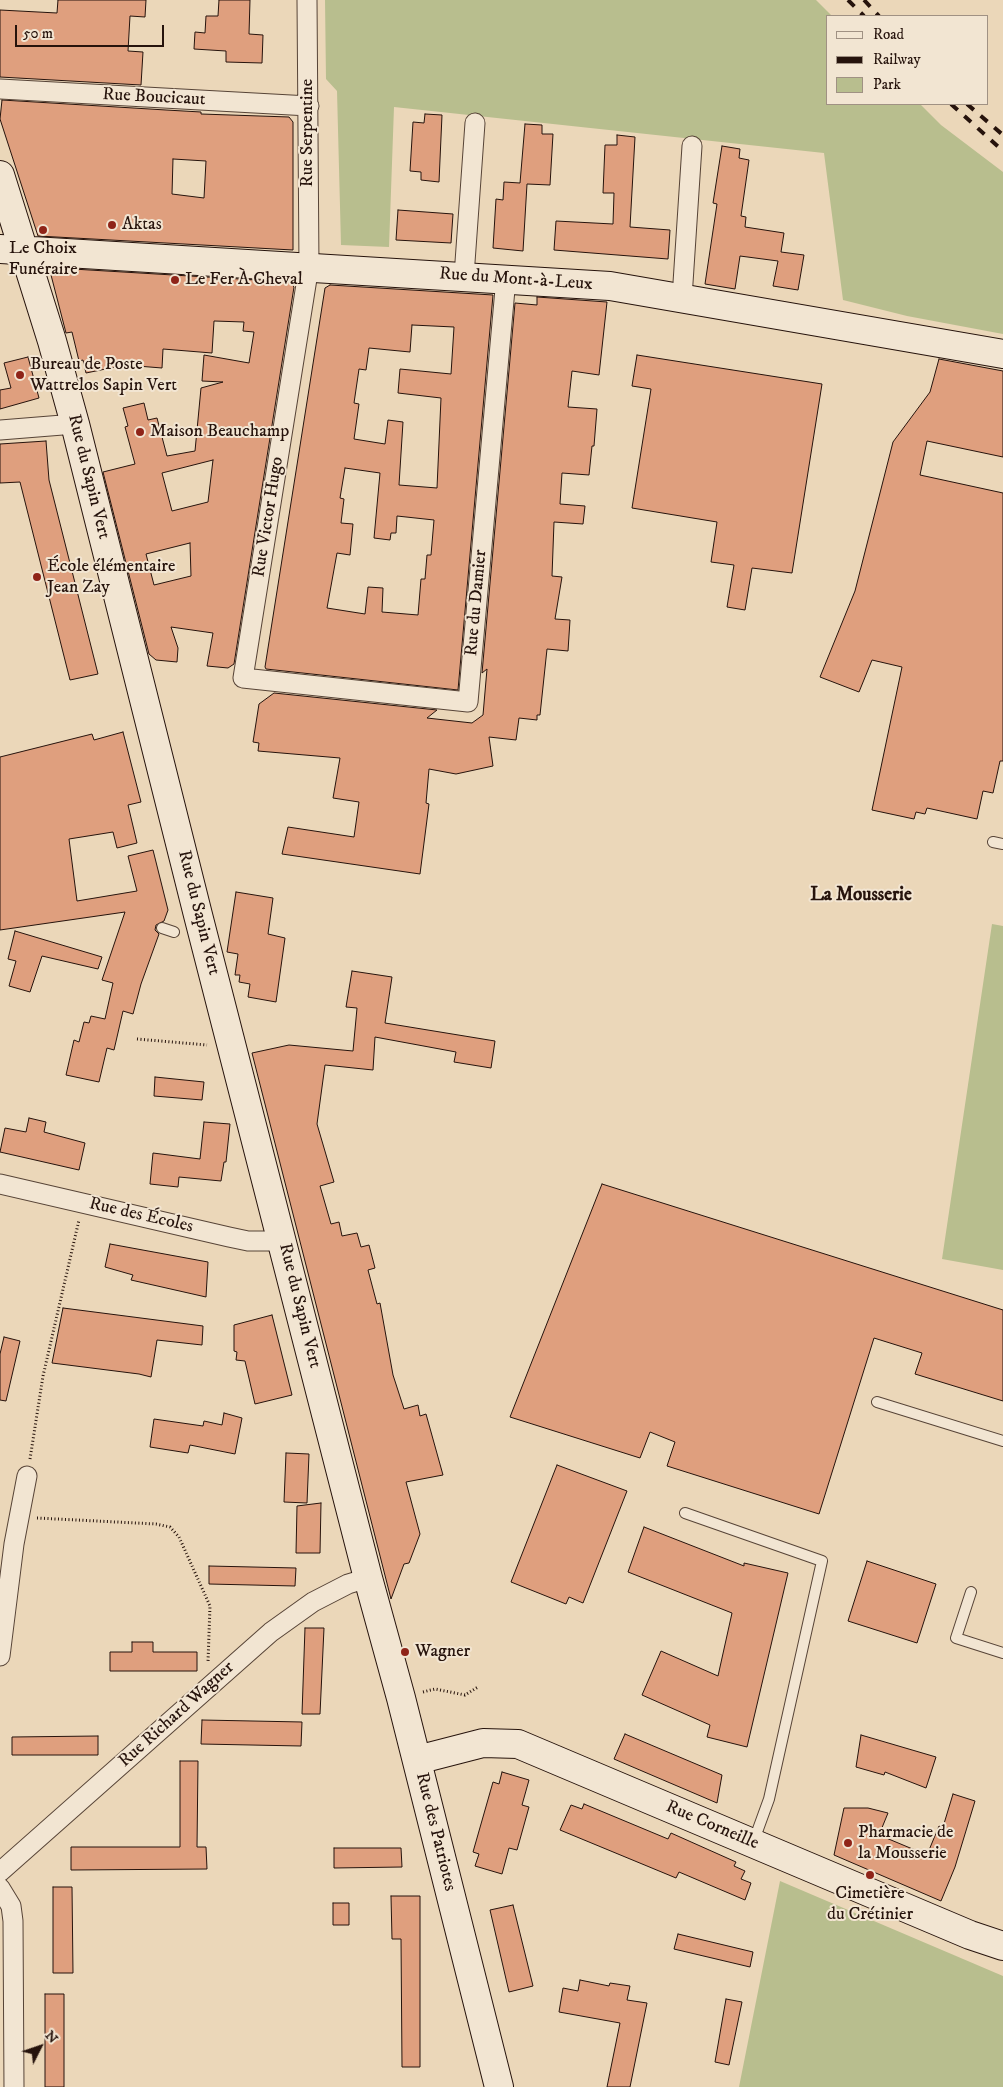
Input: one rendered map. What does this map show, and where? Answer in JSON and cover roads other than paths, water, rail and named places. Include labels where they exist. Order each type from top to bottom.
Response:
[{"type":"street","name":"Rue Serpentine","points":[[307,0],[309,266]]},
{"type":"street","name":"Rue Boucicaut","points":[[0,90],[309,106]]},
{"type":"street","points":[[464,276],[475,123]]},
{"type":"street","points":[[682,298],[692,146]]},
{"type":"street","name":"Rue du Sapin Vert","points":[[0,175],[12,249],[75,424],[368,1578]]},
{"type":"street","name":"Rue du Mont-à-Leux","points":[[12,249],[506,278],[610,286],[1003,354]]},
{"type":"street","name":"Rue Victor Hugo","points":[[243,678],[309,266]]},
{"type":"street","name":"Rue du Damier","points":[[243,678],[468,702],[506,278]]},
{"type":"street","points":[[0,430],[75,424]]},
{"type":"street","name":"Rue des Écoles","points":[[0,1184],[83,1202],[229,1238],[248,1241],[282,1241]]},
{"type":"street","points":[[0,1656],[19,1517],[27,1476]]},
{"type":"street","name":"Rue Richard Wagner","points":[[0,1875],[208,1686],[271,1632],[306,1607],[348,1584],[368,1578]]},
{"type":"street","name":"Rue des Patriotes","points":[[368,1578],[417,1760],[499,2087]]},
{"type":"street","name":"Rue Corneille","points":[[417,1760],[483,1742],[518,1744],[970,1935],[1003,1946]]},
{"type":"street","points":[[0,1875],[11,1906],[13,1921],[14,2087]]},
{"type":"lane","points":[[162,928],[174,932]]},
{"type":"lane","points":[[877,1402],[1003,1441]]},
{"type":"lane","points":[[685,1513],[822,1561],[770,1799],[753,1843]]},
{"type":"lane","points":[[970,1592],[956,1638],[1003,1654]]},
{"type":"railway","points":[[848,0],[863,15]]},
{"type":"railway","points":[[864,0],[878,15]]},
{"type":"railway","points":[[952,105],[1003,151]]},
{"type":"railway","points":[[968,105],[1003,135]]},
{"type":"place","name":"Aktas","points":[[112,225]]},
{"type":"place","name":"Le Choix Funéraire","points":[[43,230]]},
{"type":"place","name":"Le Fer À Cheval","points":[[175,280]]},
{"type":"place","name":"Bureau de Poste Wattrelos Sapin Vert","points":[[20,375]]},
{"type":"place","name":"Maison Beauchamp","points":[[140,432]]},
{"type":"place","name":"École élémentaire Jean Zay","points":[[37,577]]},
{"type":"place","name":"Wagner","points":[[405,1652]]},
{"type":"place","name":"Pharmacie de la Mousserie","points":[[848,1843]]},
{"type":"place","name":"Cimetière du Crétinier","points":[[870,1875]]},
{"type":"district","name":"La Mousserie","points":[[861,896]]}]
